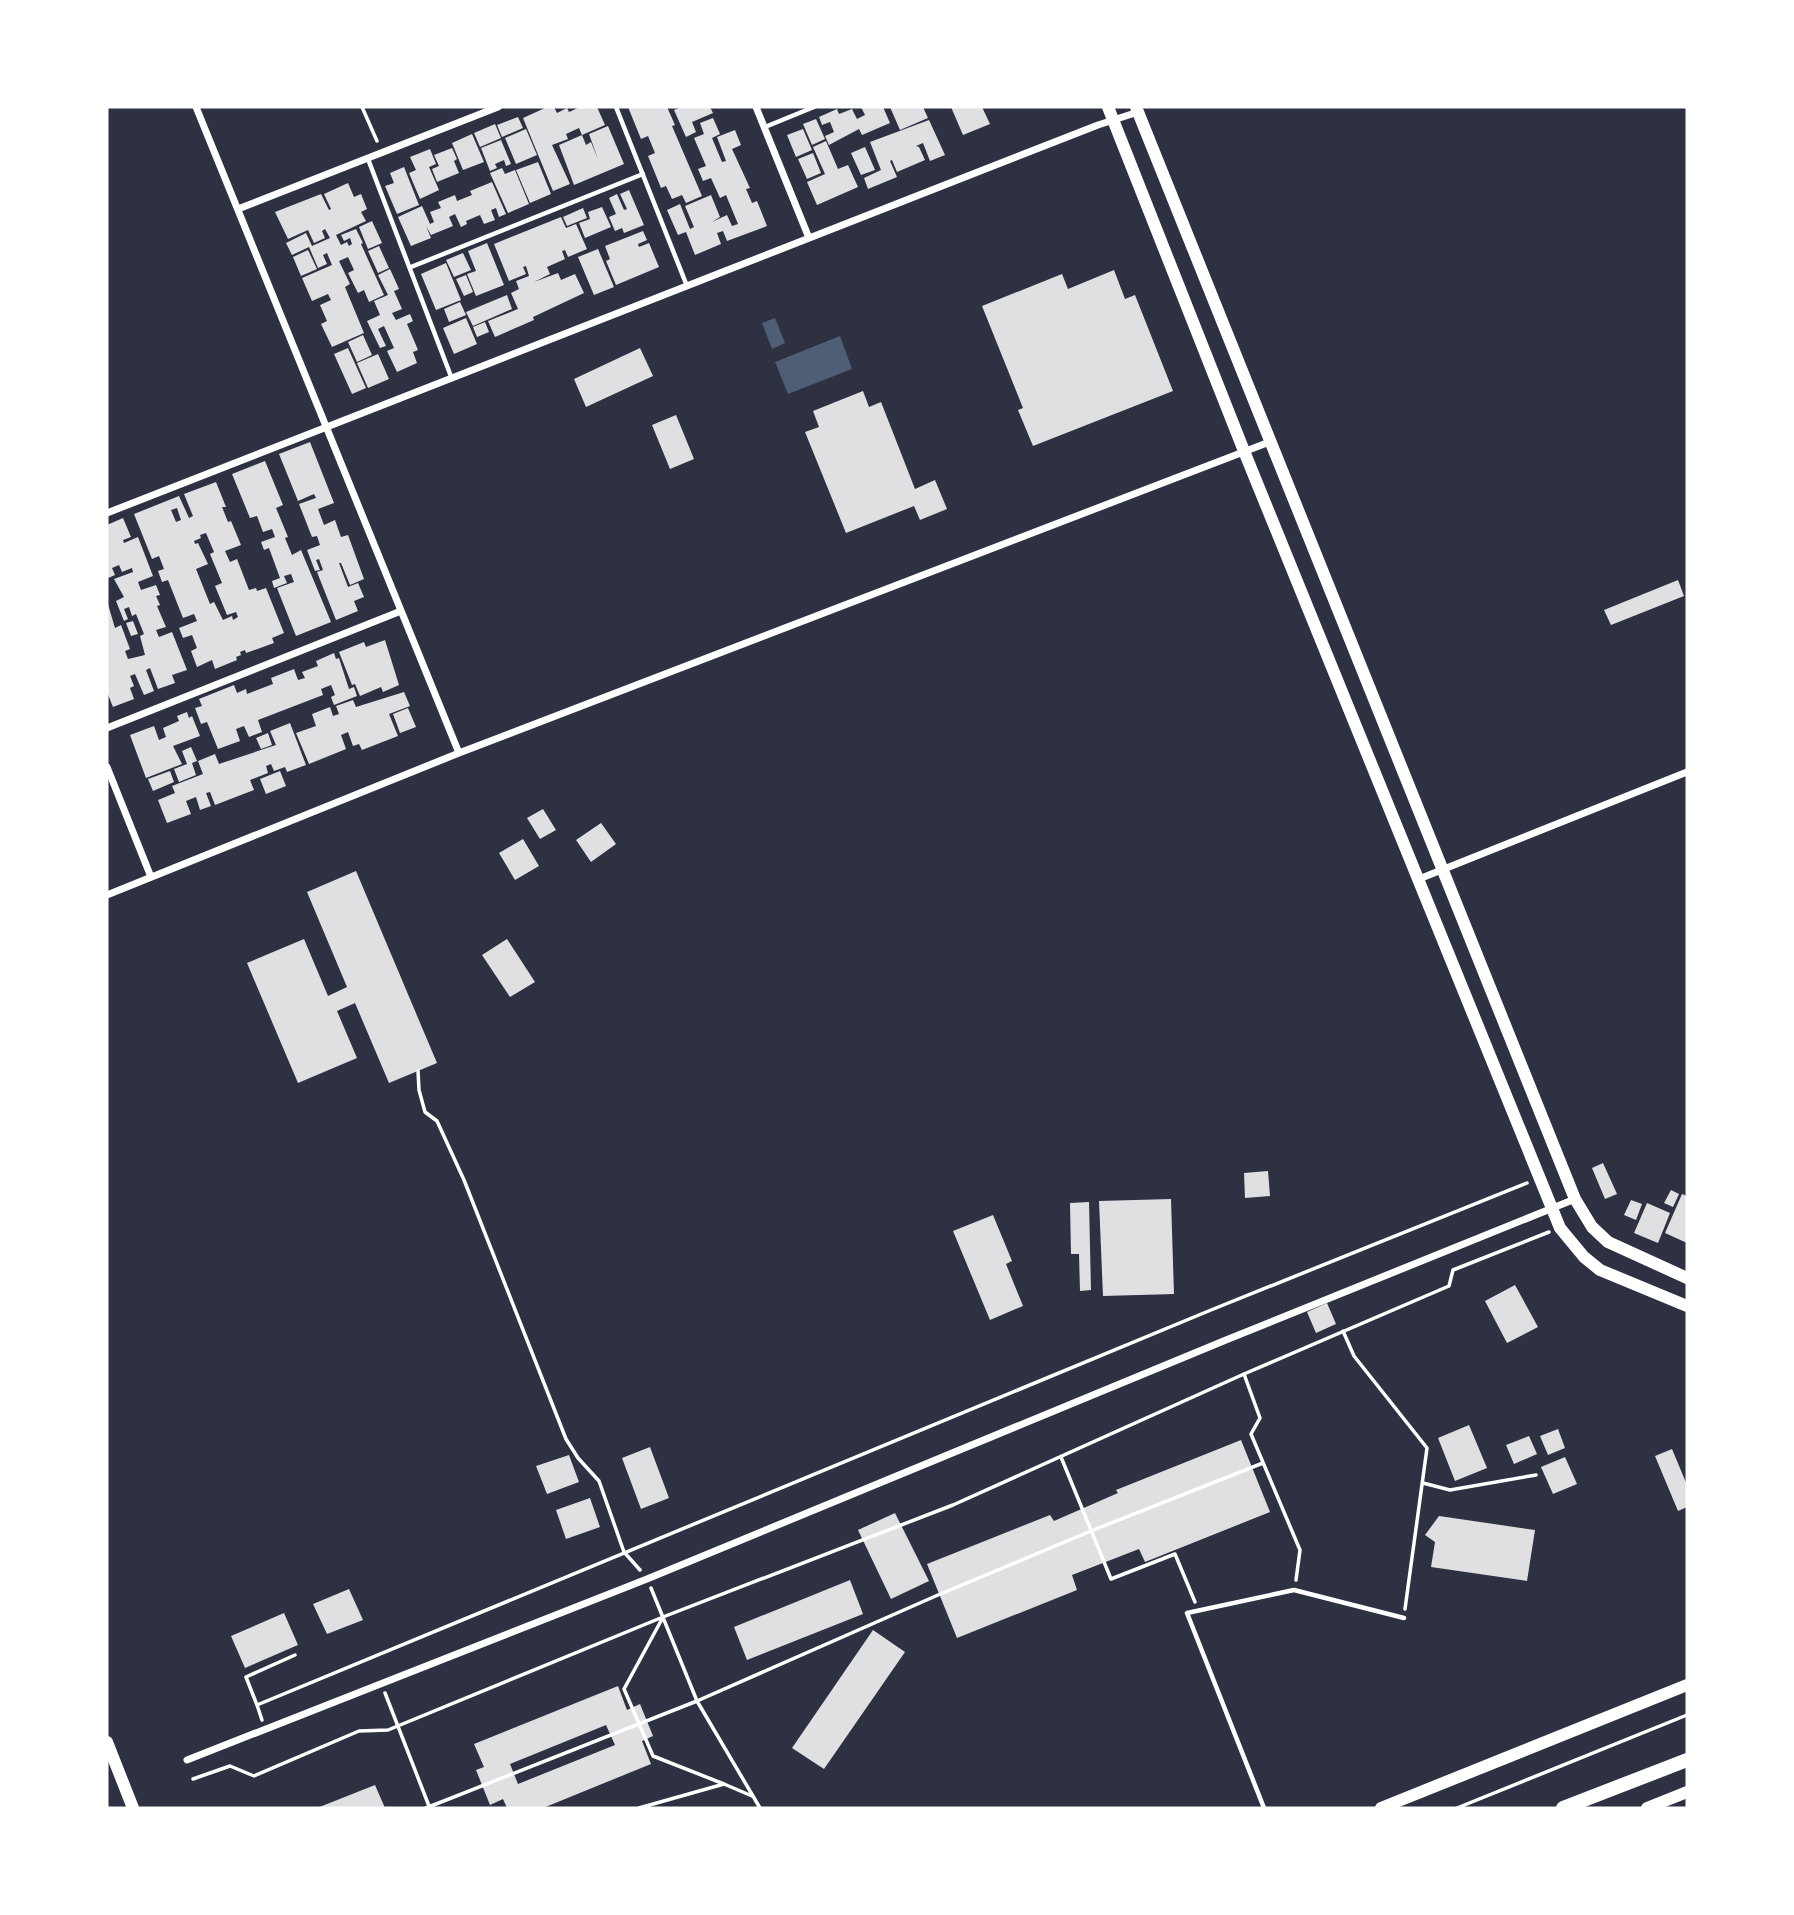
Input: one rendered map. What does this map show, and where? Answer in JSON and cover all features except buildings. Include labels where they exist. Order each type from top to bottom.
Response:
[{"type":"main road","points":[[1108,107],[1244,451],[1560,1228],[1584,1257],[1601,1270],[1687,1307]]},
{"type":"main road","points":[[1137,109],[1575,1199],[1592,1227],[1608,1242],[1687,1278]]},
{"type":"main road","points":[[1381,1808],[1687,1685]]},
{"type":"main road","points":[[107,1742],[134,1808]]},
{"type":"main road","points":[[1563,1808],[1687,1760]]},
{"type":"main road","points":[[1647,1808],[1687,1792]]},
{"type":"street","points":[[196,107],[459,754]]},
{"type":"street","points":[[238,209],[498,107]]},
{"type":"street","points":[[756,107],[809,238]]},
{"type":"street","points":[[107,513],[1137,109]]},
{"type":"street","points":[[107,895],[459,754],[1272,441]]},
{"type":"street","points":[[107,728],[401,611]]},
{"type":"street","points":[[107,767],[151,877]]},
{"type":"street","points":[[1419,879],[1687,772]]},
{"type":"street","points":[[187,1760],[647,1579],[1226,1339],[1575,1199]]},
{"type":"lane","points":[[616,107],[687,287]]},
{"type":"lane","points":[[764,127],[814,107]]},
{"type":"lane","points":[[367,158],[452,379]]},
{"type":"lane","points":[[411,267],[643,174]]},
{"type":"lane","points":[[1264,1808],[1187,1613],[1294,1590],[1404,1618]]},
{"type":"path","points":[[362,107],[382,152]]},
{"type":"path","points":[[418,1070],[419,1090],[425,1112],[437,1121],[464,1180],[566,1439],[599,1482],[624,1552],[647,1579],[697,1701],[760,1808]]},
{"type":"path","points":[[257,1705],[1211,1310],[1540,1178]]},
{"type":"path","points":[[192,1779],[230,1766],[254,1776],[359,1731],[388,1730],[663,1617],[953,1505],[1244,1374],[1449,1286],[1453,1270],[1560,1228]]},
{"type":"path","points":[[1343,1331],[1354,1356],[1427,1448],[1404,1618]]},
{"type":"path","points":[[1244,1374],[1260,1418],[1251,1434],[1300,1550],[1294,1590]]},
{"type":"path","points":[[1060,1457],[1104,1563]]},
{"type":"path","points":[[381,1684],[428,1808],[697,1701],[1091,1531],[1263,1463]]},
{"type":"path","points":[[1423,1483],[1450,1490],[1536,1475]]},
{"type":"path","points":[[663,1617],[624,1689],[653,1756],[754,1796]]},
{"type":"path","points":[[265,1728],[246,1677],[295,1655]]},
{"type":"path","points":[[1457,1808],[1687,1715]]},
{"type":"path","points":[[639,1808],[724,1784]]},
{"type":"water","points":[[775,318],[785,343],[772,349],[762,323]]},
{"type":"water","points":[[840,336],[852,369],[788,394],[775,362]]}]
